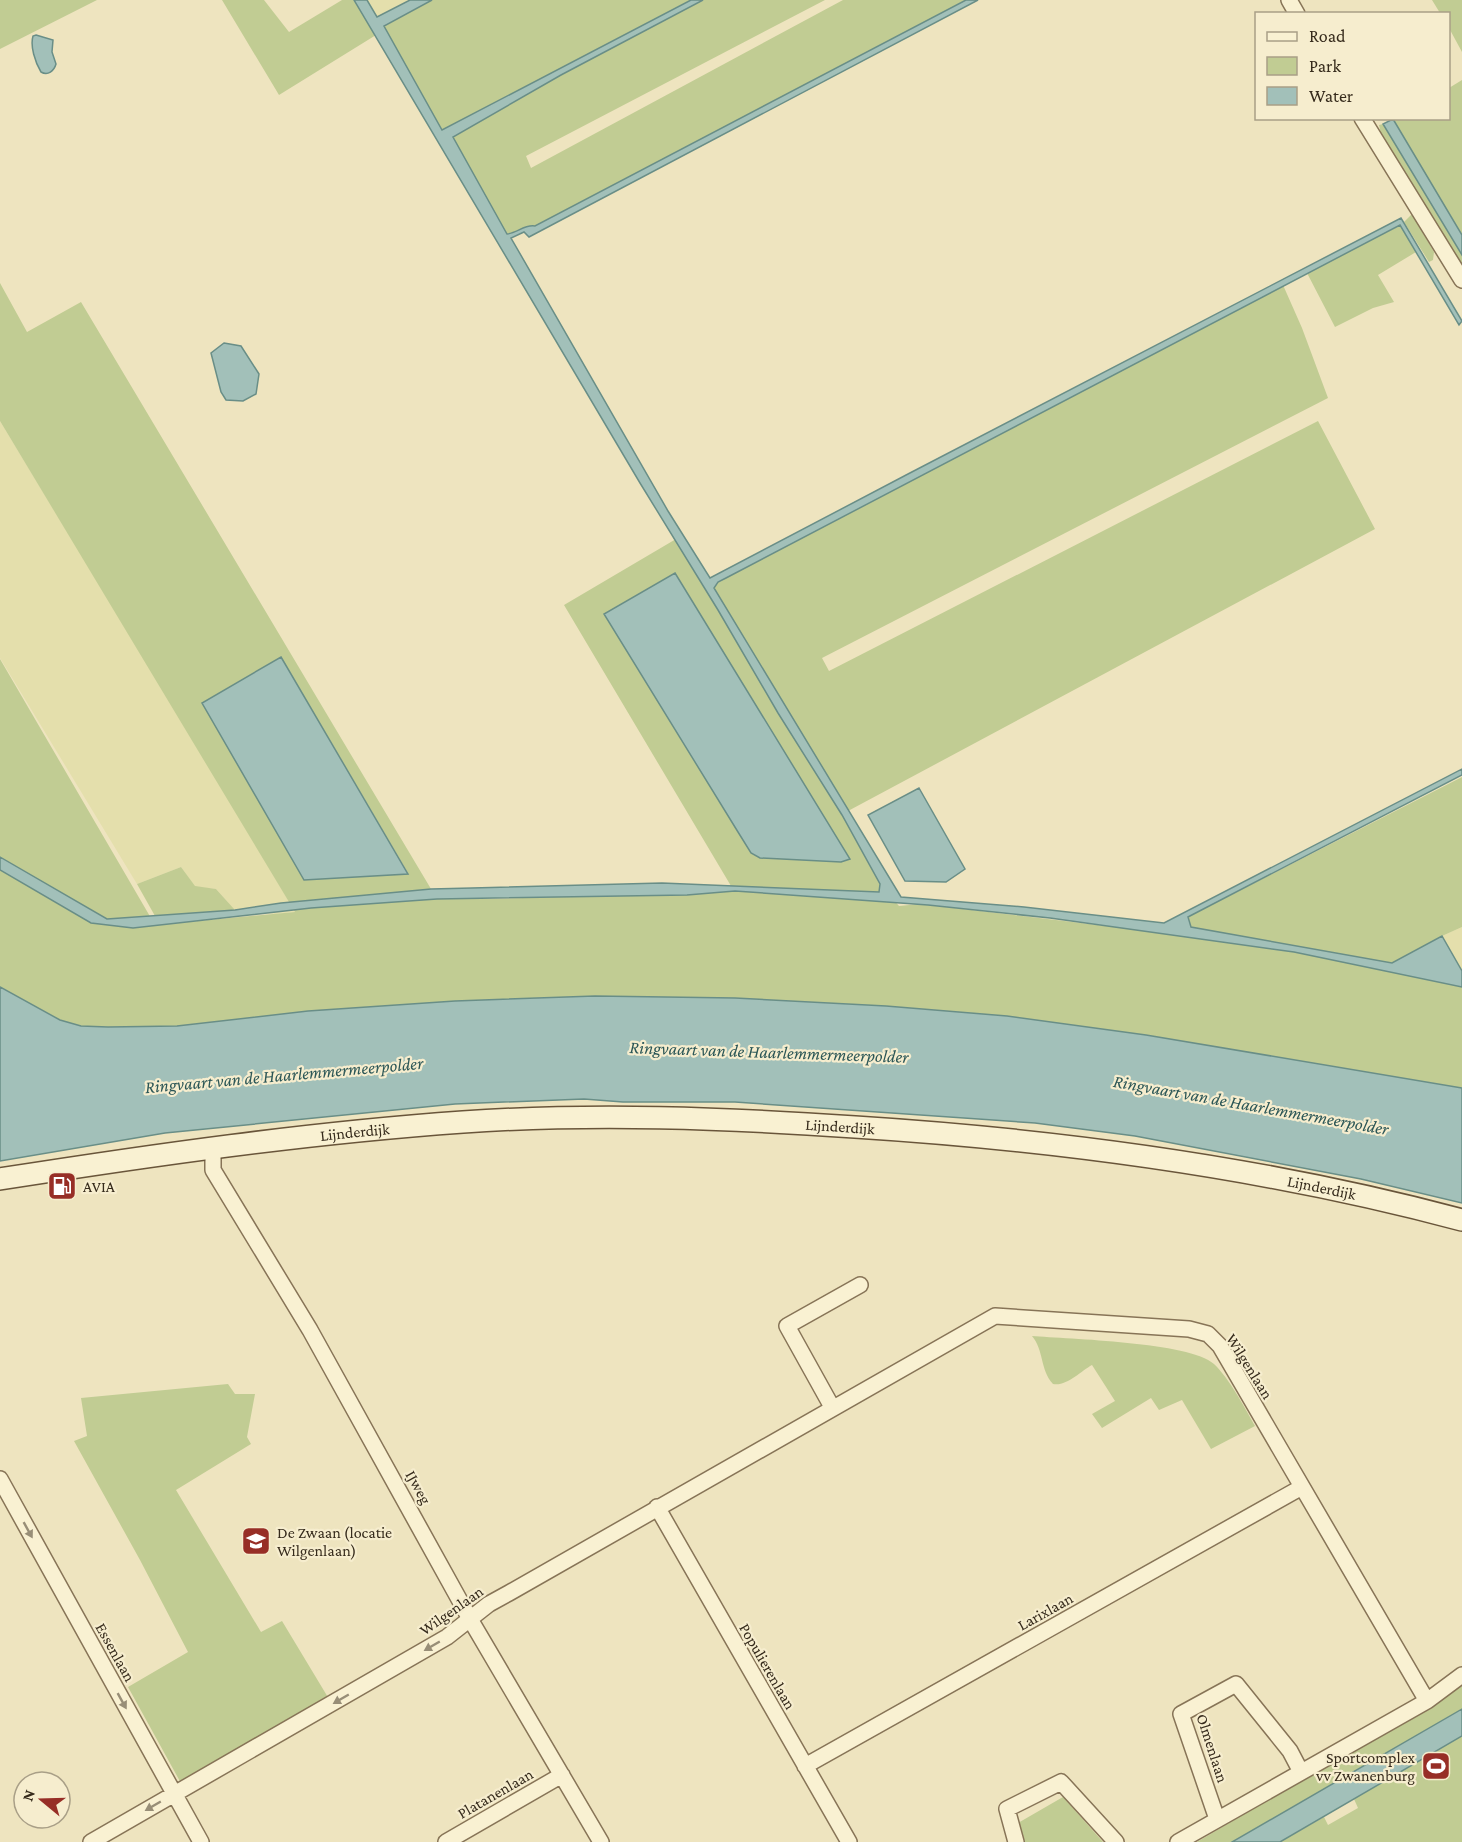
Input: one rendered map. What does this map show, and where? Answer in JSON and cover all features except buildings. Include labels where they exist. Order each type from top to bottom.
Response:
[{"type":"street","points":[[1363,120],[1462,280]]},
{"type":"street","name":"Lijnderdijk","points":[[0,1179],[363,1130],[551,1118],[726,1119],[834,1125],[1001,1139],[1151,1157],[1337,1191],[1462,1220]]},
{"type":"street","name":"IJweg","points":[[213,1149],[213,1170],[310,1329],[470,1619],[601,1842]]},
{"type":"street","points":[[832,1407],[787,1326],[860,1284]]},
{"type":"street","name":"Wilgenlaan","points":[[91,1842],[447,1637],[499,1598],[995,1316],[1189,1329],[1208,1334],[1220,1346],[1427,1701]]},
{"type":"street","name":"Essenlaan","points":[[0,1479],[201,1842]]},
{"type":"street","name":"Larixlaan","points":[[805,1766],[1302,1487]]},
{"type":"street","name":"Populierenlaan","points":[[657,1507],[849,1842]]},
{"type":"street","points":[[1178,1842],[1427,1701],[1462,1675]]},
{"type":"street","name":"Olmenlaan","points":[[1217,1819],[1181,1714],[1236,1684],[1290,1751],[1301,1772]]},
{"type":"street","name":"Platanenlaan","points":[[446,1842],[562,1775]]},
{"type":"street","points":[[1016,1842],[1006,1809],[1061,1782],[1116,1842]]},
{"type":"shaded area","points":[[367,0],[410,0],[377,18]]},
{"type":"shaded area","points":[[0,421],[295,912],[275,914],[235,910],[216,889],[195,887],[181,867],[137,884],[0,658]]},
{"type":"shaded area","points":[[1462,927],[1462,983],[1384,968],[1442,936]]},
{"type":"green space","points":[[0,0],[97,0],[0,49]]},
{"type":"green space","points":[[222,0],[264,0],[289,32],[342,0],[354,0],[376,35],[279,95]]},
{"type":"green space","points":[[432,0],[691,0],[442,130],[384,26]]},
{"type":"green space","points":[[703,0],[825,0],[526,156],[531,168],[843,0],[966,0],[535,226],[528,226],[506,234],[453,137],[561,75]]},
{"type":"green space","points":[[1432,0],[1462,0],[1462,52],[1450,30],[1450,12],[1439,12]]},
{"type":"green space","points":[[1462,80],[1462,235],[1394,120],[1450,120],[1450,87]]},
{"type":"green space","points":[[1383,124],[1462,255],[1462,273],[1383,143],[1379,125]]},
{"type":"green space","points":[[1412,214],[1434,252],[1433,260],[1429,262],[1404,222]]},
{"type":"green space","points":[[1401,225],[1416,252],[1378,275],[1394,302],[1373,308],[1335,327],[1307,273]]},
{"type":"green space","points":[[0,283],[27,332],[81,302],[437,899],[734,891],[564,605],[676,539],[842,815],[880,884],[899,906],[920,904],[1106,926],[1191,927],[1188,917],[1462,777],[1462,927],[1442,936],[1462,983],[1462,1088],[1146,1035],[1007,1016],[886,1006],[735,998],[595,996],[455,1001],[308,1011],[177,1026],[81,1026],[60,1020],[0,987],[0,659],[155,925],[295,912],[0,421]],"holes":[[[281,657],[408,874],[202,703]]]},
{"type":"green space","points":[[1283,285],[1328,398],[822,658],[829,671],[1318,421],[1375,529],[848,811],[714,588],[718,582]]},
{"type":"green space","points":[[181,867],[195,886],[216,889],[235,910],[155,916],[137,884]]},
{"type":"green space","points":[[1032,1336],[1155,1346],[1201,1357],[1214,1364],[1225,1377],[1255,1426],[1211,1449],[1182,1400],[1159,1410],[1151,1398],[1102,1428],[1092,1414],[1115,1401],[1092,1365],[1068,1381],[1053,1384],[1046,1373],[1039,1347]]},
{"type":"green space","points":[[228,1384],[235,1394],[255,1394],[247,1437],[251,1444],[176,1490],[261,1632],[282,1621],[329,1699],[182,1785],[128,1687],[188,1652],[74,1441],[87,1436],[81,1398]]},
{"type":"green space","points":[[1462,1686],[1462,1709],[1232,1842],[1197,1842]]},
{"type":"green space","name":"Sportcomplex vv Zwanenburg","points":[[1462,1736],[1462,1842],[1280,1842],[1324,1817],[1328,1825],[1358,1808],[1354,1799]]},
{"type":"green space","points":[[1063,1797],[1103,1842],[1023,1842],[1018,1823]]},
{"type":"water","points":[[354,0],[367,0],[377,17],[410,0],[432,0],[384,26],[442,130],[691,0],[703,0],[561,75],[453,137],[507,234],[528,226],[535,226],[966,0],[978,0],[529,237],[524,232],[511,238],[668,511],[710,578],[1401,218],[1462,321],[1459,325],[1400,225],[718,582],[714,588],[901,897],[1024,907],[1164,923],[1462,769],[1462,775],[1188,917],[1191,927],[1392,963],[1442,936],[1462,971],[1462,987],[1294,952],[1050,918],[928,905],[735,891],[687,895],[437,899],[311,908],[133,928],[91,923],[0,870],[0,857],[107,919],[235,910],[281,903],[431,889],[662,883],[879,892],[880,884],[842,815],[640,483]]},
{"type":"water","points":[[36,35],[53,40],[52,52],[56,64],[48,73],[41,72],[35,59],[32,40]]},
{"type":"water","points":[[1394,120],[1462,235],[1462,255],[1383,124]]},
{"type":"water","points":[[224,343],[241,346],[259,374],[256,394],[243,401],[226,400],[221,392],[211,353]]},
{"type":"water","points":[[675,573],[850,859],[841,862],[760,858],[751,853],[604,614]]},
{"type":"water","points":[[281,657],[408,874],[304,880],[202,703]]},
{"type":"water","points":[[919,788],[965,869],[946,882],[905,881],[868,815]]},
{"type":"water","name":"Ringvaart van de Haarlemmermeerpolder","points":[[0,987],[60,1020],[81,1026],[177,1026],[308,1011],[455,1001],[595,996],[735,998],[886,1006],[1007,1016],[1146,1035],[1462,1088],[1462,1203],[1361,1179],[1135,1136],[1035,1123],[735,1102],[623,1102],[584,1099],[455,1104],[165,1133],[0,1161]]},
{"type":"water","points":[[1462,1709],[1462,1736],[1280,1842],[1232,1842]]},
{"type":"place","name":"AVIA","points":[[62,1186]]},
{"type":"place","name":"De Zwaan (locatie Wilgenlaan)","points":[[256,1541]]},
{"type":"place","name":"Sportcomplex vv Zwanenburg","points":[[1436,1766]]}]
